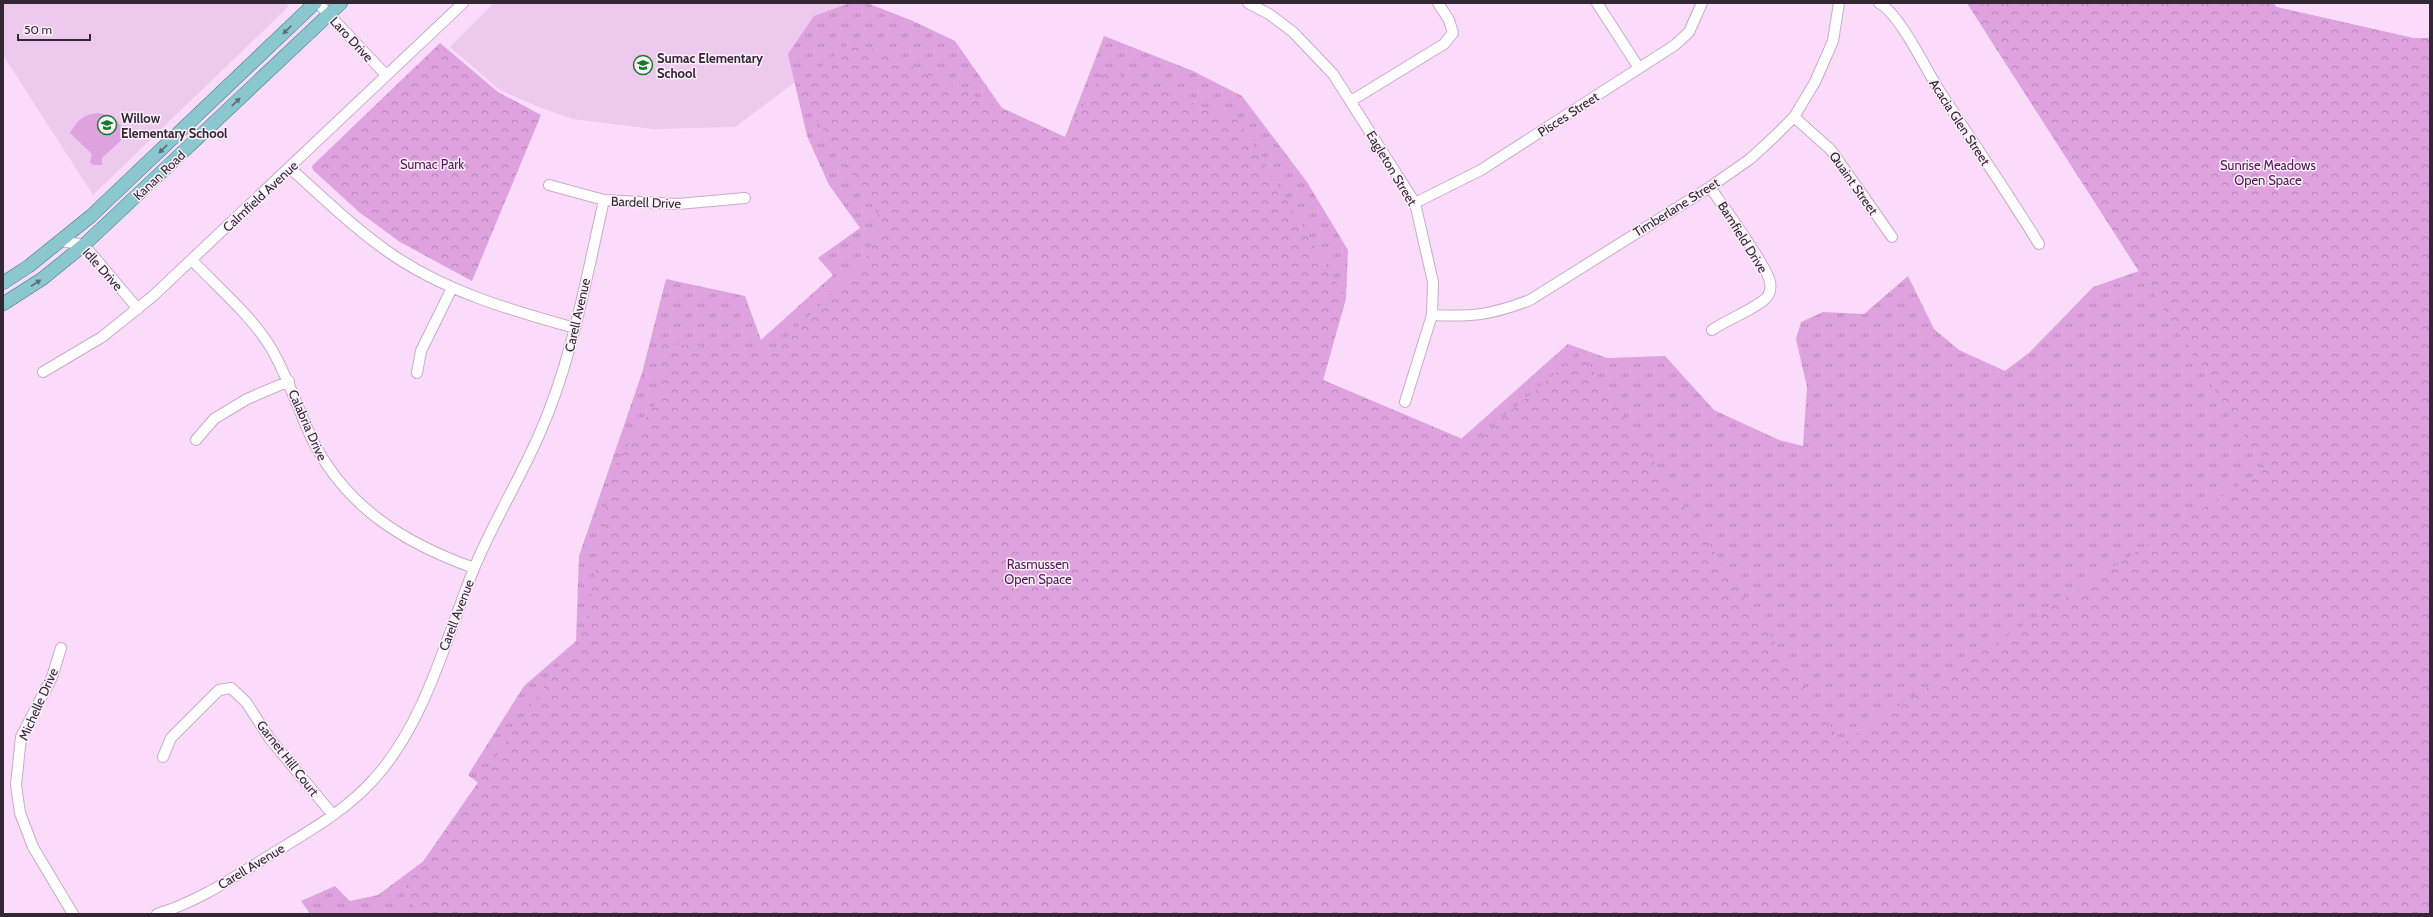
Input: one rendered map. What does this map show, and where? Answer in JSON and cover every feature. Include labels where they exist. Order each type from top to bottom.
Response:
[{"type":"main road","name":"Kanan Road","points":[[3,282],[62,241],[97,211],[317,3]]},
{"type":"main road","name":"Kanan Road","points":[[3,304],[42,279],[84,245],[341,3]]},
{"type":"street","name":"Laro Drive","points":[[317,3],[386,75]]},
{"type":"street","name":"Calmfield Avenue","points":[[43,372],[102,337],[138,309],[290,168],[463,3]]},
{"type":"street","name":"Eagleton Street","points":[[1248,3],[1269,14],[1294,32],[1334,74],[1415,203],[1433,282],[1432,315],[1405,402]]},
{"type":"street","points":[[1351,101],[1444,44],[1453,33],[1449,20],[1438,3]]},
{"type":"street","points":[[1598,3],[1639,68]]},
{"type":"street","name":"Pisces Street","points":[[1415,203],[1481,170],[1675,45],[1689,32],[1702,3]]},
{"type":"street","name":"Timberlane Street","points":[[1432,315],[1472,317],[1503,311],[1530,300],[1710,187],[1750,159],[1794,117],[1815,82],[1833,41],[1839,3]]},
{"type":"street","name":"Acacia Glen Street","points":[[1879,3],[1887,7],[1901,26],[1924,67],[2038,244]]},
{"type":"street","name":"Quaint Street","points":[[1794,117],[1831,150],[1847,170],[1892,237]]},
{"type":"street","points":[[290,168],[346,220],[389,252],[452,288],[511,311],[575,328]]},
{"type":"street","name":"Bardell Drive","points":[[549,184],[604,200],[678,204],[745,198]]},
{"type":"street","name":"Bamfield Drive","points":[[1710,187],[1770,281],[1770,290],[1766,299],[1728,319],[1712,330]]},
{"type":"street","name":"Carell Avenue","points":[[157,914],[195,900],[333,815],[374,779],[397,750],[417,715],[474,568],[539,435],[565,366],[604,200]]},
{"type":"street","name":"Idle Drive","points":[[62,241],[84,245],[138,309]]},
{"type":"street","name":"Calabria Drive","points":[[192,260],[253,323],[270,347],[289,381],[311,436],[327,465],[356,501],[392,530],[422,548],[474,568]]},
{"type":"street","points":[[417,373],[421,351],[452,288]]},
{"type":"street","points":[[196,440],[214,419],[247,399],[289,381]]},
{"type":"street","name":"Michelle Drive","points":[[61,648],[52,677],[21,737],[16,785],[20,813],[33,848],[73,914]]},
{"type":"street","name":"Garnet Hill Court","points":[[163,757],[171,738],[219,690],[231,688],[246,702],[270,739],[333,815]]},
{"type":"shaded area","name":"Willow Elementary School","points":[[3,3],[287,3],[288,7],[93,195],[3,55]]},
{"type":"shaded area","name":"Sumac Elementary School","points":[[494,3],[848,3],[850,34],[794,83],[735,127],[653,129],[573,119],[541,108],[500,90],[450,47]]},
{"type":"green space","name":"Rasmussen Open Space","points":[[850,3],[867,3],[913,21],[955,41],[1002,108],[1065,137],[1104,36],[1193,71],[1242,96],[1307,182],[1348,250],[1346,298],[1323,380],[1461,439],[1568,344],[1607,358],[1665,356],[1714,410],[1779,440],[1803,446],[1807,387],[1796,339],[1801,322],[1823,312],[1864,314],[1908,276],[1934,329],[1959,350],[2005,371],[2030,352],[2093,287],[2139,271],[1967,3],[2274,3],[2276,7],[2413,38],[2430,38],[2430,914],[310,914],[301,901],[335,886],[350,901],[378,895],[479,820],[491,793],[468,775],[524,686],[576,641],[579,556],[642,373],[666,279],[745,296],[761,340],[833,275],[818,258],[860,228],[829,185],[807,136],[788,54],[814,16]]},
{"type":"green space","name":"Rasmussen Open Space","points":[[1967,3],[2274,3],[2276,7],[2413,38],[2430,38],[2430,914],[420,914],[402,892],[585,628],[614,467],[661,395],[658,343],[771,352],[864,263],[882,220],[796,89],[852,40],[1065,137],[1105,69],[1239,121],[1346,298],[1323,380],[1472,443],[1581,352],[1842,743],[2265,468]]},
{"type":"green space","name":"Sumac Park","points":[[440,43],[498,92],[541,115],[472,281],[400,242],[359,212],[313,170],[312,166]]},
{"type":"green space","points":[[98,113],[113,117],[121,126],[126,136],[102,158],[102,165],[93,165],[90,162],[92,154],[70,133],[81,119],[88,115]]},
{"type":"place","name":"Sumac Elementary School","points":[[643,65]]},
{"type":"place","name":"Willow Elementary School","points":[[107,125]]},
{"type":"park label","name":"Sunrise Meadows Open Space","points":[[2268,172]]}]
